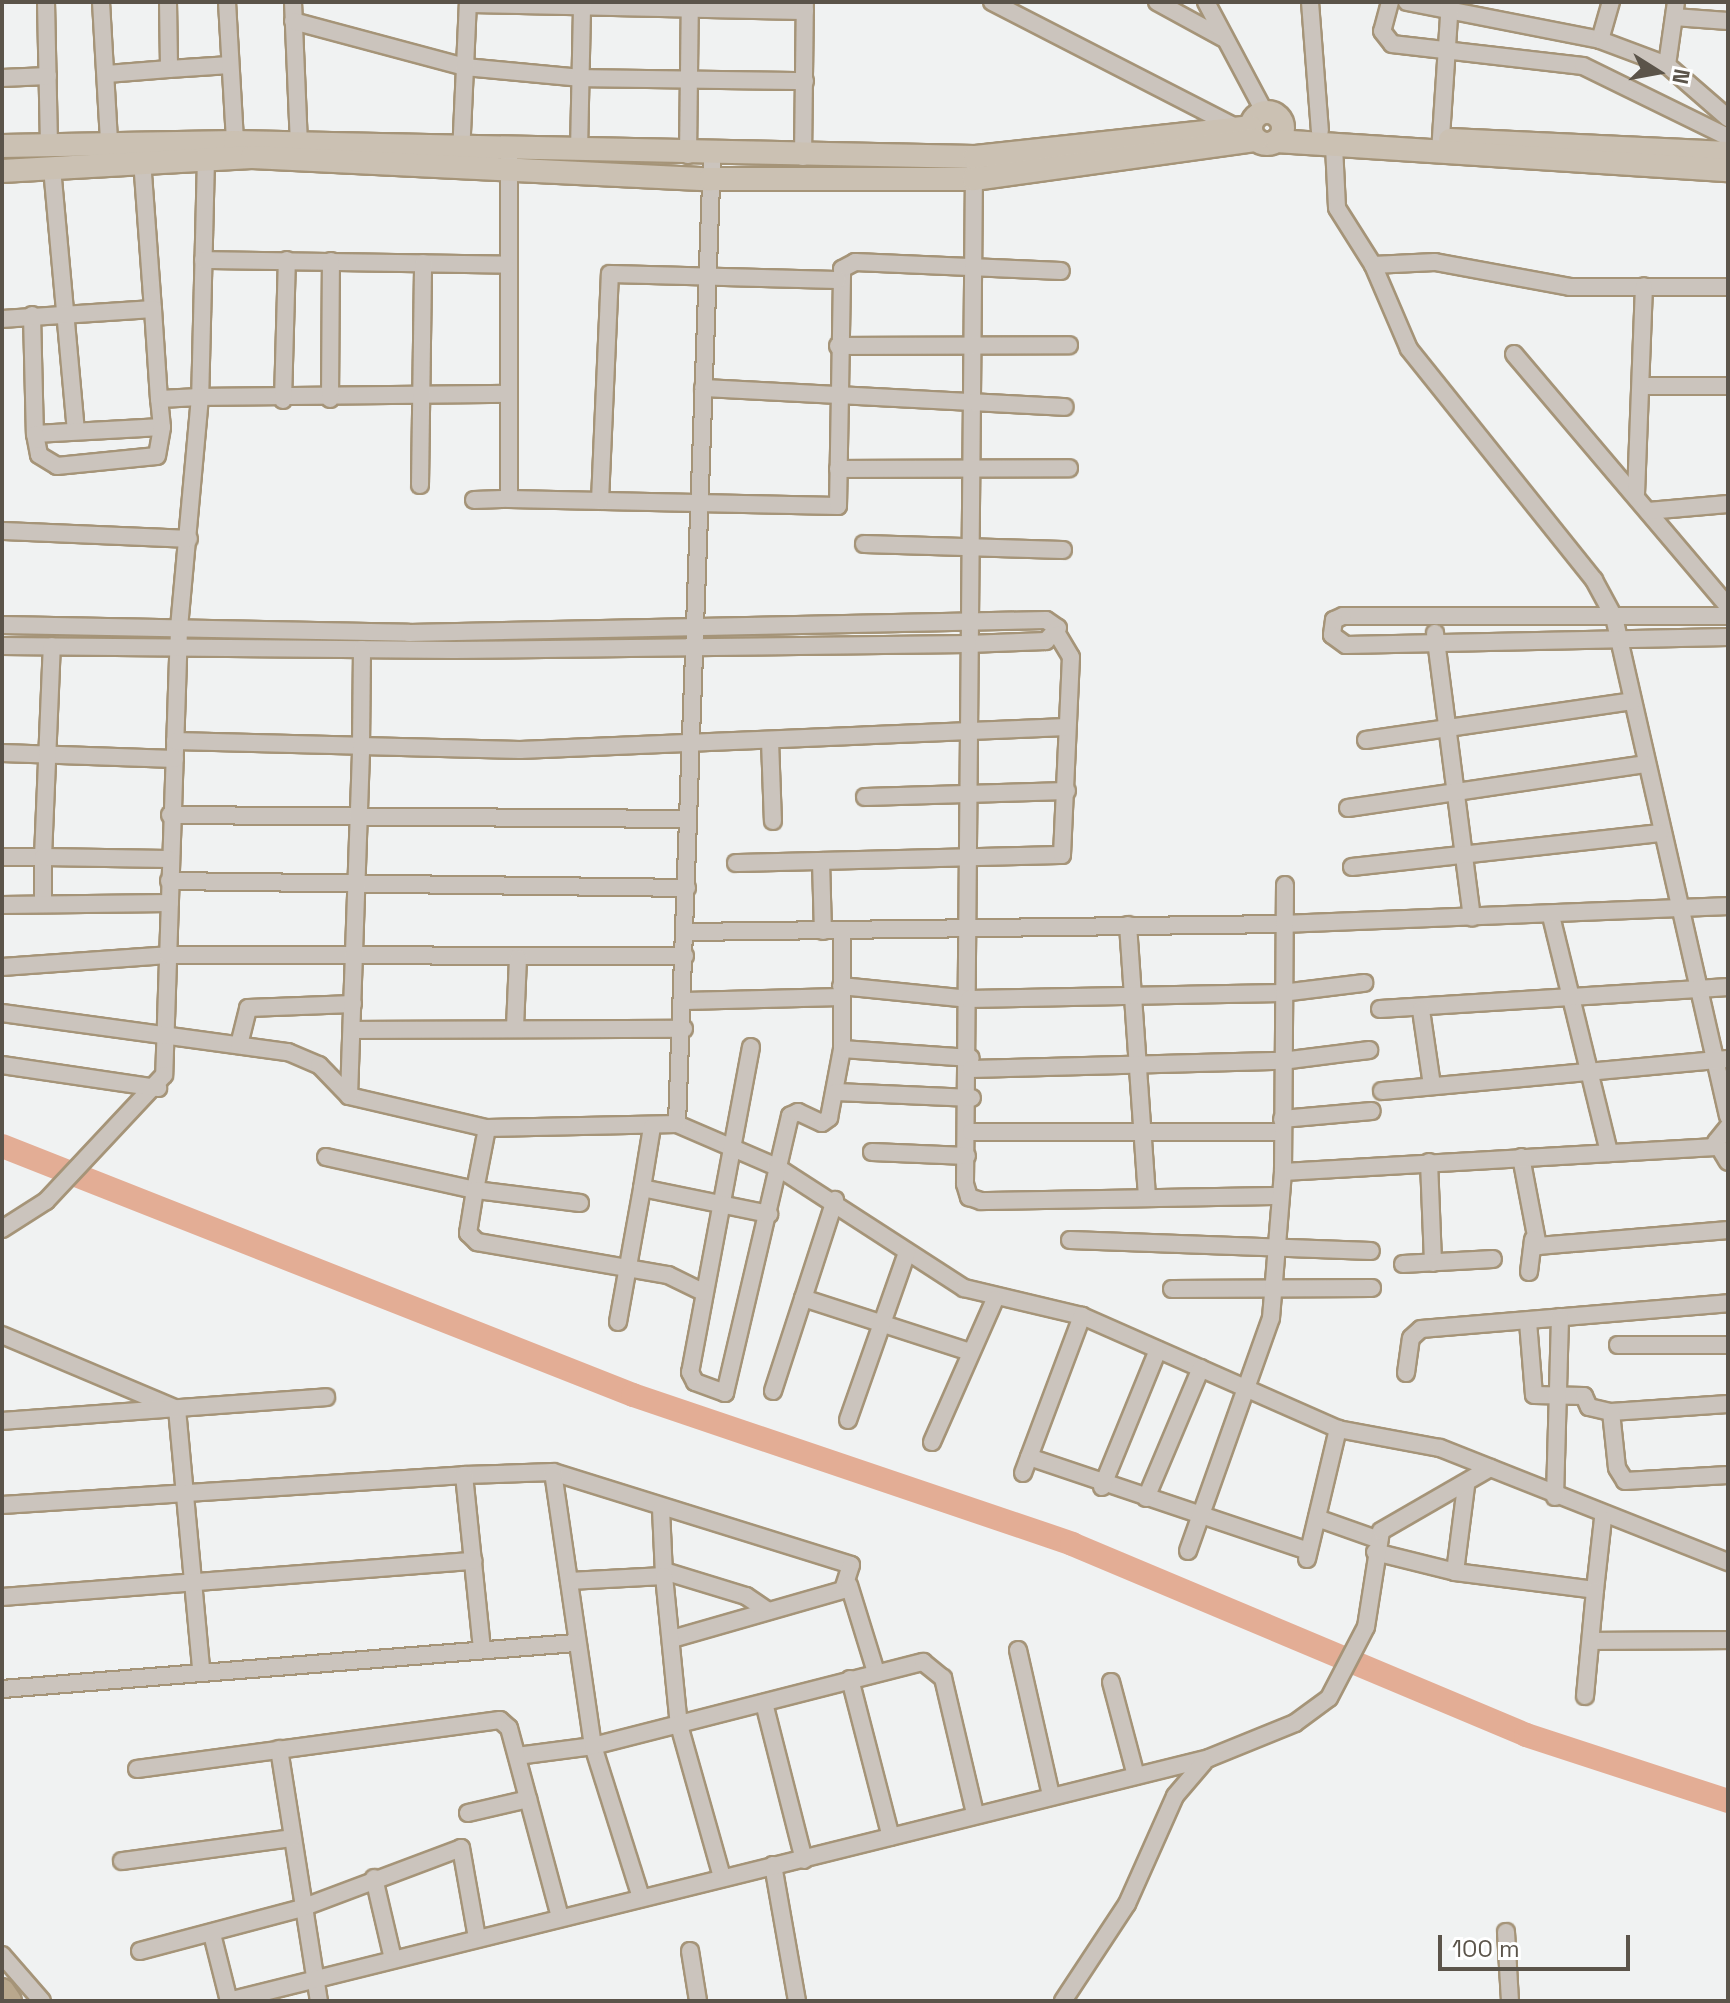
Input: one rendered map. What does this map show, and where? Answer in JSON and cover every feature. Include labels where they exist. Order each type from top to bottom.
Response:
[{"type":"highway","points":[[2,1991],[9,2001]]},
{"type":"main road","points":[[2,146],[235,142],[460,158],[711,168],[974,168],[1261,130],[1327,139],[1728,170]]},
{"type":"main road","points":[[1441,147],[1728,153]]},
{"type":"main road","points":[[509,160],[579,151],[688,155],[711,168],[803,157],[974,168]]},
{"type":"main road","points":[[2,171],[206,158],[460,158]]},
{"type":"street","points":[[46,2],[49,144]]},
{"type":"street","points":[[101,2],[109,142]]},
{"type":"street","points":[[168,2],[169,69]]},
{"type":"street","points":[[227,2],[235,142]]},
{"type":"street","points":[[293,2],[299,145]]},
{"type":"street","points":[[992,2],[1261,130]]},
{"type":"street","points":[[1157,2],[1223,38]]},
{"type":"street","points":[[1206,2],[1261,130]]},
{"type":"street","points":[[1310,2],[1337,208],[1373,265],[1417,362],[1594,580],[1622,638],[1660,833],[1698,990],[1721,1059],[1728,1116]]},
{"type":"street","points":[[1390,2],[1385,39],[1449,51],[1583,66],[1728,137]]},
{"type":"street","points":[[1407,2],[1450,8],[1600,40],[1667,65],[1728,118]]},
{"type":"street","points":[[1600,40],[1611,2]]},
{"type":"street","points":[[460,158],[468,3],[805,6],[803,157]]},
{"type":"street","points":[[579,151],[582,4]]},
{"type":"street","points":[[688,155],[690,4]]},
{"type":"street","points":[[1441,147],[1450,8]]},
{"type":"street","points":[[1667,65],[1675,10],[1728,21]]},
{"type":"street","points":[[293,21],[465,67],[581,78],[690,74],[805,81]]},
{"type":"street","points":[[107,74],[230,65]]},
{"type":"street","points":[[2,78],[48,76]]},
{"type":"street","points":[[2,1229],[46,1201],[158,1088],[167,1034],[168,859],[179,629],[200,397],[206,158]]},
{"type":"street","points":[[32,315],[35,434],[39,455],[57,466],[157,456],[162,427],[142,160]]},
{"type":"street","points":[[509,160],[505,265],[509,499]]},
{"type":"street","points":[[52,168],[76,431]]},
{"type":"street","points":[[677,1124],[685,1001],[688,819],[711,168]]},
{"type":"street","points":[[974,168],[970,266],[966,793],[971,929],[969,1197],[981,1201],[1280,1196]]},
{"type":"street","points":[[203,260],[505,265]]},
{"type":"street","points":[[283,400],[287,260]]},
{"type":"street","points":[[330,399],[331,261]]},
{"type":"street","points":[[474,500],[698,500],[838,506],[838,280],[855,262],[1061,271]]},
{"type":"street","points":[[1373,265],[1435,262],[1549,286],[1728,287]]},
{"type":"street","points":[[420,485],[423,263]]},
{"type":"street","points":[[600,501],[610,274],[838,280]]},
{"type":"street","points":[[1636,494],[1644,386],[1644,286]]},
{"type":"street","points":[[2,319],[64,312],[153,309]]},
{"type":"street","points":[[838,346],[971,341],[1069,345]]},
{"type":"street","points":[[1514,354],[1728,606]]},
{"type":"street","points":[[1644,386],[1728,386]]},
{"type":"street","points":[[703,388],[837,394],[971,407],[1065,407]]},
{"type":"street","points":[[159,399],[283,400],[507,394]]},
{"type":"street","points":[[35,434],[162,427]]},
{"type":"street","points":[[838,469],[1069,468]]},
{"type":"street","points":[[1648,511],[1728,504]]},
{"type":"street","points":[[2,531],[189,539]]},
{"type":"street","points":[[864,544],[1063,550]]},
{"type":"street","points":[[1728,616],[1433,620],[1343,616],[1334,620],[1332,635],[1346,645],[1728,637]]},
{"type":"street","points":[[2,625],[179,629],[694,631],[1046,620],[1058,635],[1071,657],[1062,855],[736,863]]},
{"type":"street","points":[[1433,620],[1472,918]]},
{"type":"street","points":[[2,646],[694,648],[968,644],[1058,635]]},
{"type":"street","points":[[43,904],[52,646]]},
{"type":"street","points":[[349,1096],[356,957],[362,649]]},
{"type":"street","points":[[1366,740],[1632,701]]},
{"type":"street","points":[[175,741],[361,746],[691,744],[1067,727]]},
{"type":"street","points":[[770,741],[773,821]]},
{"type":"street","points":[[2,753],[175,759]]},
{"type":"street","points":[[1348,808],[1645,764]]},
{"type":"street","points":[[865,797],[1067,791]]},
{"type":"street","points":[[170,815],[688,819]]},
{"type":"street","points":[[1352,867],[1660,833]]},
{"type":"street","points":[[2,857],[168,859]]},
{"type":"street","points":[[821,861],[823,931]]},
{"type":"street","points":[[169,881],[358,886],[687,888]]},
{"type":"street","points":[[1188,1551],[1269,1335],[1283,1172],[1285,885]]},
{"type":"street","points":[[2,905],[170,903]]},
{"type":"street","points":[[687,932],[1284,924],[1551,916],[1728,906]]},
{"type":"street","points":[[1551,916],[1592,1073],[1609,1153]]},
{"type":"street","points":[[1128,925],[1147,1196]]},
{"type":"street","points":[[751,1047],[717,1204],[690,1378],[725,1393],[790,1116],[798,1112],[827,1122],[836,1092],[842,1049],[842,931]]},
{"type":"street","points":[[2,967],[168,955],[685,956]]},
{"type":"street","points":[[515,1027],[518,958]]},
{"type":"street","points":[[685,1001],[841,991],[969,999],[1282,993],[1364,983]]},
{"type":"street","points":[[1380,1009],[1421,1010],[1571,995],[1728,987]]},
{"type":"street","points":[[239,1045],[248,1008],[353,1004]]},
{"type":"street","points":[[1421,1010],[1432,1085]]},
{"type":"street","points":[[2,1013],[239,1045],[319,1065],[349,1096],[487,1128],[652,1127],[677,1124],[729,1143],[777,1167],[835,1200],[907,1252],[995,1299],[1082,1316],[1338,1429],[1440,1448],[1603,1519],[1728,1562]]},
{"type":"street","points":[[352,1030],[515,1027],[684,1029]]},
{"type":"street","points":[[842,1049],[971,1063],[1138,1064],[1282,1061],[1369,1050]]},
{"type":"street","points":[[1382,1091],[1721,1059]]},
{"type":"street","points":[[2,1065],[158,1088]]},
{"type":"street","points":[[836,1092],[972,1098]]},
{"type":"street","points":[[971,1132],[1281,1126],[1372,1111]]},
{"type":"street","points":[[618,1322],[652,1127]]},
{"type":"street","points":[[1716,1147],[1728,1127]]},
{"type":"street","points":[[487,1128],[469,1238],[627,1266],[703,1292]]},
{"type":"street","points":[[1283,1172],[1716,1147]]},
{"type":"street","points":[[1716,1147],[1728,1162]]},
{"type":"street","points":[[872,1152],[967,1156]]},
{"type":"street","points":[[326,1157],[475,1190],[580,1203]]},
{"type":"street","points":[[1521,1157],[1533,1239],[1529,1272]]},
{"type":"street","points":[[1429,1162],[1433,1263]]},
{"type":"street","points":[[642,1188],[769,1214]]},
{"type":"street","points":[[773,1391],[835,1200]]},
{"type":"street","points":[[1533,1239],[1546,1249],[1728,1230]]},
{"type":"street","points":[[1070,1240],[1277,1250],[1371,1251]]},
{"type":"street","points":[[848,1420],[907,1252]]},
{"type":"street","points":[[1403,1264],[1493,1259]]},
{"type":"street","points":[[1172,1289],[1275,1291],[1372,1288]]},
{"type":"street","points":[[803,1298],[970,1352]]},
{"type":"street","points":[[932,1442],[995,1299]]},
{"type":"street","points":[[1406,1373],[1411,1338],[1421,1329],[1728,1303]]},
{"type":"street","points":[[1082,1316],[1026,1465],[1146,1498],[1306,1555],[1338,1429]]},
{"type":"street","points":[[1555,1497],[1560,1317]]},
{"type":"street","points":[[1528,1322],[1534,1395],[1584,1396],[1589,1407],[1611,1412],[1728,1404]]},
{"type":"street","points":[[2,1335],[177,1409]]},
{"type":"street","points":[[1618,1345],[1728,1345]]},
{"type":"street","points":[[1102,1487],[1158,1350]]},
{"type":"street","points":[[1146,1498],[1201,1368]]},
{"type":"street","points":[[2,1421],[326,1397]]},
{"type":"street","points":[[177,1409],[188,1497],[201,1670]]},
{"type":"street","points":[[1611,1412],[1617,1468],[1625,1481],[1728,1475]]},
{"type":"street","points":[[212,1934],[228,2001],[722,1877],[804,1860],[975,1813],[1209,1758],[1308,1716],[1342,1678],[1366,1627],[1377,1546],[1387,1524],[1466,1486],[1490,1468]]},
{"type":"street","points":[[2,1505],[188,1497],[464,1475],[553,1472],[661,1509],[847,1560],[849,1585],[876,1672]]},
{"type":"street","points":[[553,1472],[575,1643],[593,1746],[641,1897]]},
{"type":"street","points":[[464,1475],[482,1648]]},
{"type":"street","points":[[1455,1572],[1466,1486]]},
{"type":"street","points":[[661,1509],[679,1725],[722,1877]]},
{"type":"street","points":[[1317,1518],[1377,1546],[1455,1572],[1595,1590]]},
{"type":"street","points":[[1585,1696],[1603,1519]]},
{"type":"street","points":[[2,1597],[474,1561]]},
{"type":"street","points":[[569,1581],[664,1573],[746,1596],[768,1611]]},
{"type":"street","points":[[672,1639],[849,1585]]},
{"type":"street","points":[[1591,1641],[1728,1640]]},
{"type":"street","points":[[2,1689],[201,1670],[575,1643]]},
{"type":"street","points":[[1018,1650],[1051,1795]]},
{"type":"street","points":[[517,1756],[593,1746],[923,1662],[943,1678],[975,1813]]},
{"type":"street","points":[[850,1679],[891,1837]]},
{"type":"street","points":[[1111,1682],[1136,1776]]},
{"type":"street","points":[[764,1703],[804,1860]]},
{"type":"street","points":[[137,1769],[500,1720],[517,1756],[560,1917]]},
{"type":"street","points":[[279,1749],[299,1909],[319,2001]]},
{"type":"street","points":[[1063,2001],[1127,1904],[1175,1796],[1209,1758]]},
{"type":"street","points":[[468,1813],[528,1799]]},
{"type":"street","points":[[122,1861],[292,1838]]},
{"type":"street","points":[[140,1951],[299,1909],[374,1878],[461,1848],[477,1938]]},
{"type":"street","points":[[773,1865],[797,2001]]},
{"type":"street","points":[[374,1878],[393,1959]]},
{"type":"street","points":[[1506,1932],[1510,2001]]},
{"type":"street","points":[[690,1951],[698,2001]]},
{"type":"street","points":[[2,1955],[42,2001]]},
{"type":"waterway","points":[[2,1146],[633,1395],[1072,1544],[1526,1735],[1728,1801]]}]
